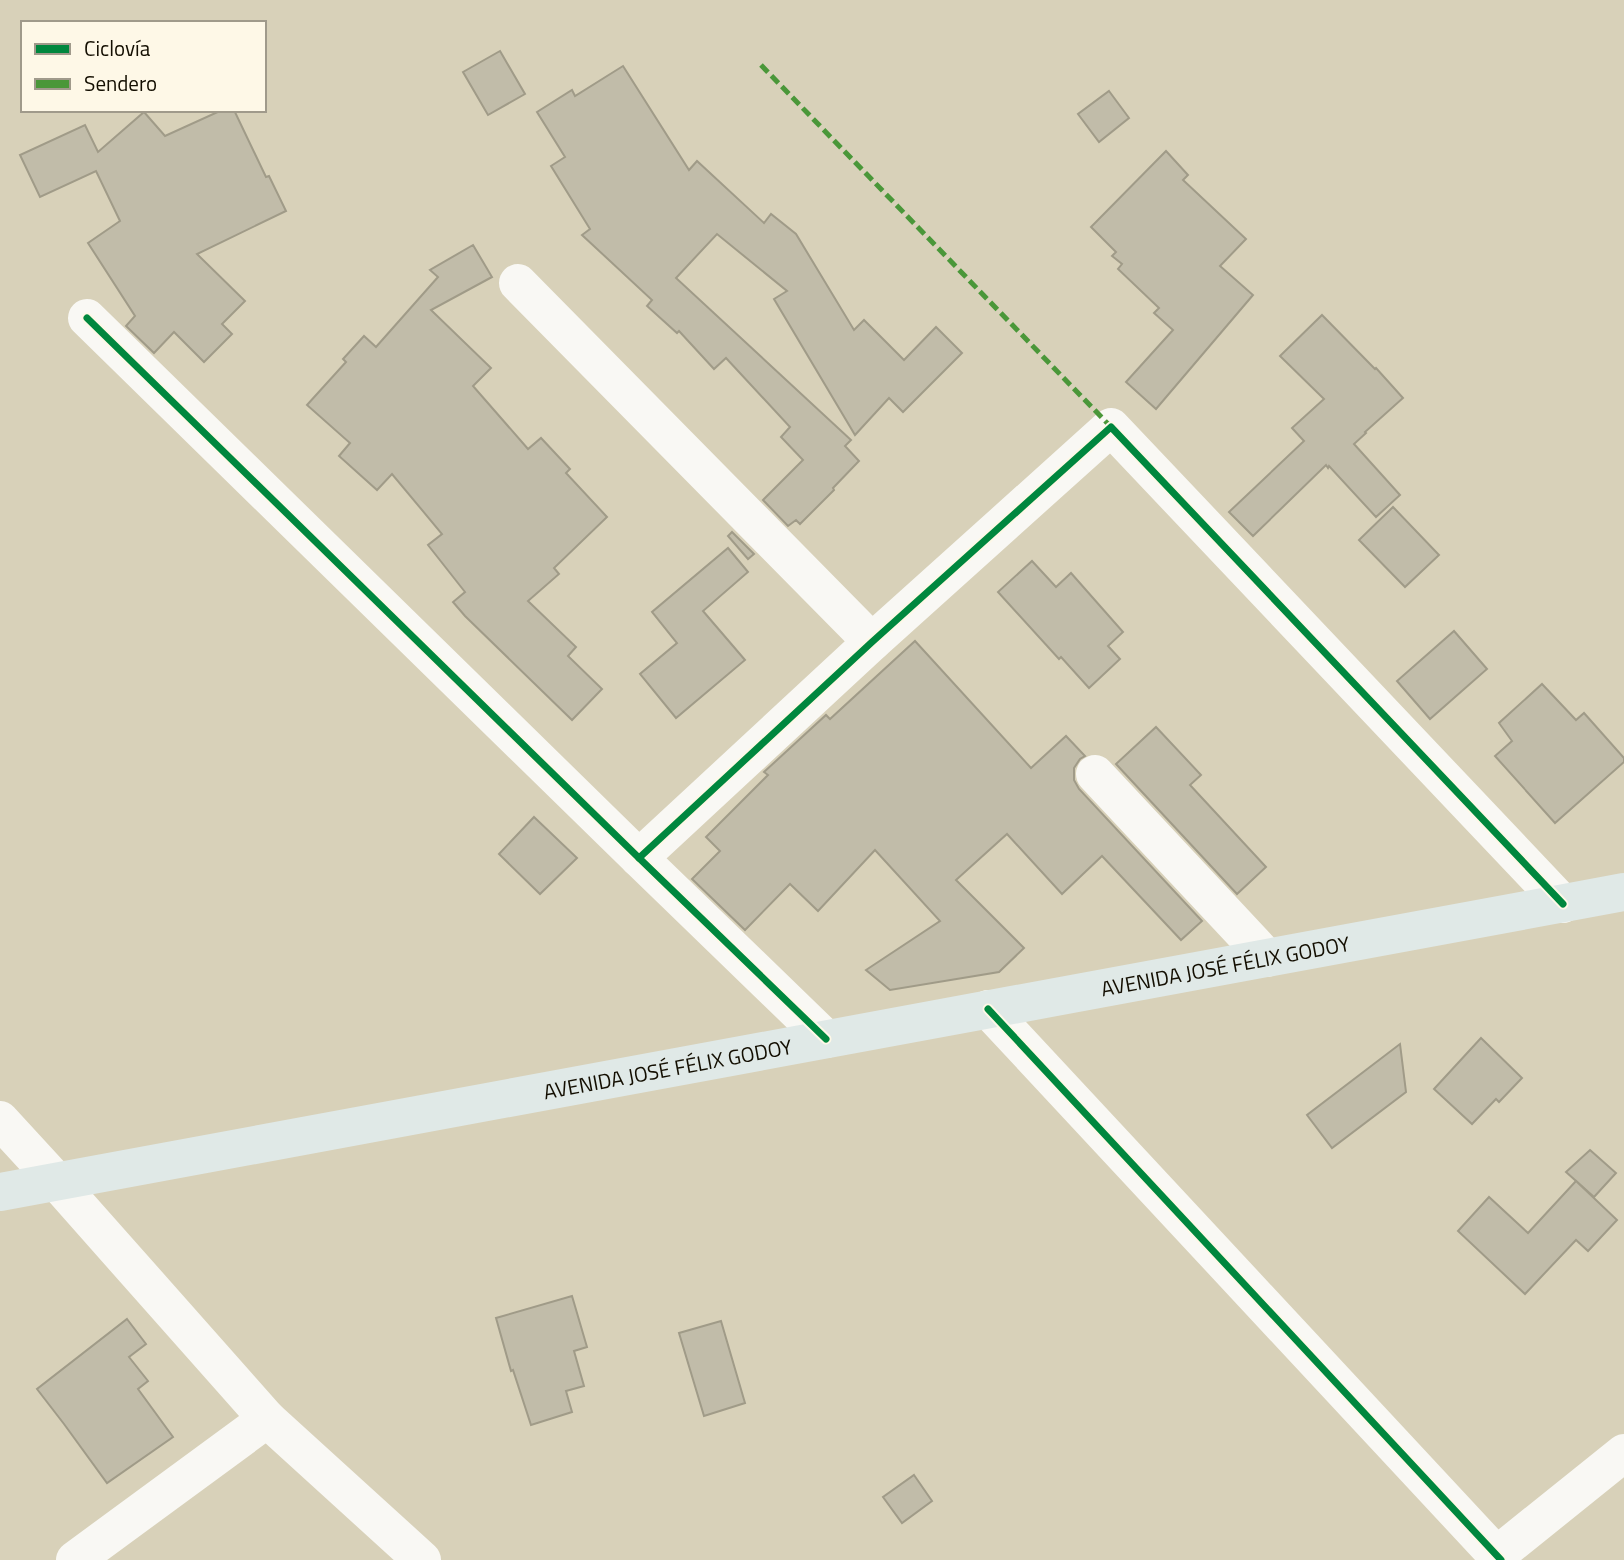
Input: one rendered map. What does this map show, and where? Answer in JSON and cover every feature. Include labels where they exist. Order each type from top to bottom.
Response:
[{"type":"main road","name":"AVENIDA JOSÉ FÉLIX GODOY","points":[[0,1192],[1624,892]]},
{"type":"street","points":[[518,283],[872,642]]},
{"type":"street","points":[[87,318],[827,1039]]},
{"type":"street","points":[[639,858],[872,642],[1111,427],[1563,904]]},
{"type":"street","points":[[1095,774],[1267,958]]},
{"type":"street","points":[[988,1009],[1499,1558],[1624,1452]]},
{"type":"street","points":[[0,1120],[267,1419],[422,1560]]},
{"type":"street","points":[[75,1560],[267,1419]]},
{"type":"building","points":[[500,51],[525,94],[488,115],[463,72]]},
{"type":"building","points":[[623,66],[689,170],[697,161],[764,223],[771,214],[796,234],[854,330],[864,320],[904,360],[936,327],[962,353],[903,412],[889,398],[855,435],[774,299],[787,291],[717,234],[676,278],[851,440],[845,446],[859,461],[800,524],[796,520],[788,526],[763,500],[803,460],[781,437],[790,427],[726,358],[714,369],[679,331],[677,333],[647,306],[652,300],[582,235],[590,229],[551,166],[565,157],[537,112],[572,90],[575,96]]},
{"type":"building","points":[[1109,91],[1129,118],[1099,142],[1078,114]]},
{"type":"building","points":[[144,112],[165,136],[218,112],[235,112],[266,177],[269,176],[286,211],[197,254],[245,301],[222,324],[232,334],[204,362],[174,332],[154,353],[126,326],[135,316],[88,243],[120,221],[96,171],[40,197],[20,155],[85,125],[98,152]]},
{"type":"building","points":[[1166,151],[1188,175],[1183,180],[1246,239],[1220,266],[1253,295],[1156,409],[1126,382],[1173,330],[1154,313],[1159,308],[1118,269],[1122,264],[1112,256],[1116,252],[1091,227]]},
{"type":"building","points":[[473,245],[492,277],[431,310],[491,368],[473,386],[528,449],[541,438],[570,469],[566,473],[607,517],[554,568],[559,574],[528,601],[576,647],[568,656],[602,689],[572,720],[453,602],[465,592],[428,545],[442,534],[392,474],[377,490],[339,456],[350,443],[307,405],[346,362],[343,359],[364,336],[376,347],[438,277],[430,270]]},
{"type":"building","points":[[1322,315],[1403,398],[1354,444],[1400,495],[1376,517],[1326,465],[1253,536],[1229,512],[1304,441],[1292,428],[1324,399],[1280,356]]},
{"type":"building","points":[[1393,507],[1439,555],[1405,587],[1359,540]]},
{"type":"building","points":[[732,532],[754,554],[748,559],[728,536]]},
{"type":"building","points":[[728,548],[748,572],[703,611],[745,660],[676,718],[640,674],[677,643],[652,612]]},
{"type":"building","points":[[1032,561],[1056,587],[1071,573],[1123,632],[1108,646],[1120,659],[1089,688],[998,592]]},
{"type":"building","points":[[1454,631],[1487,669],[1430,719],[1397,681]]},
{"type":"building","points":[[915,641],[1031,768],[1066,736],[1085,756],[1074,768],[1074,780],[1079,789],[1202,921],[1181,940],[1102,856],[1062,894],[1007,834],[956,880],[1024,948],[999,972],[890,990],[866,970],[940,921],[875,850],[818,911],[790,884],[745,930],[692,879],[720,851],[706,837],[768,775],[764,772],[826,715],[830,719]]},
{"type":"building","points":[[1542,684],[1576,720],[1584,713],[1624,758],[1624,762],[1555,823],[1495,756],[1512,741],[1499,723]]},
{"type":"building","points":[[1156,727],[1201,775],[1190,785],[1266,867],[1237,894],[1116,764]]},
{"type":"building","points":[[534,817],[577,858],[540,894],[499,854]]},
{"type":"building","points":[[1481,1038],[1522,1078],[1499,1102],[1496,1099],[1472,1124],[1434,1089]]},
{"type":"building","points":[[1400,1044],[1406,1092],[1332,1148],[1307,1115]]},
{"type":"building","points":[[1590,1150],[1616,1173],[1594,1197],[1566,1172]]},
{"type":"building","points":[[1576,1181],[1617,1220],[1588,1251],[1576,1240],[1525,1294],[1458,1231],[1489,1197],[1528,1233]]},
{"type":"building","points":[[572,1296],[587,1347],[574,1351],[584,1386],[566,1391],[572,1412],[531,1425],[513,1370],[511,1371],[496,1318]]},
{"type":"building","points":[[127,1319],[146,1344],[129,1357],[148,1381],[138,1389],[173,1437],[107,1483],[37,1389]]},
{"type":"building","points":[[721,1321],[745,1403],[704,1416],[679,1333]]},
{"type":"building","points":[[914,1475],[932,1501],[902,1523],[883,1497]]},
{"type":"marked path","points":[[761,65],[1111,427]]},
{"type":"cycle path","points":[[87,318],[826,1039]]},
{"type":"cycle path","points":[[639,858],[872,642],[1111,427],[1563,904]]},
{"type":"cycle path","points":[[988,1009],[1501,1560]]}]
